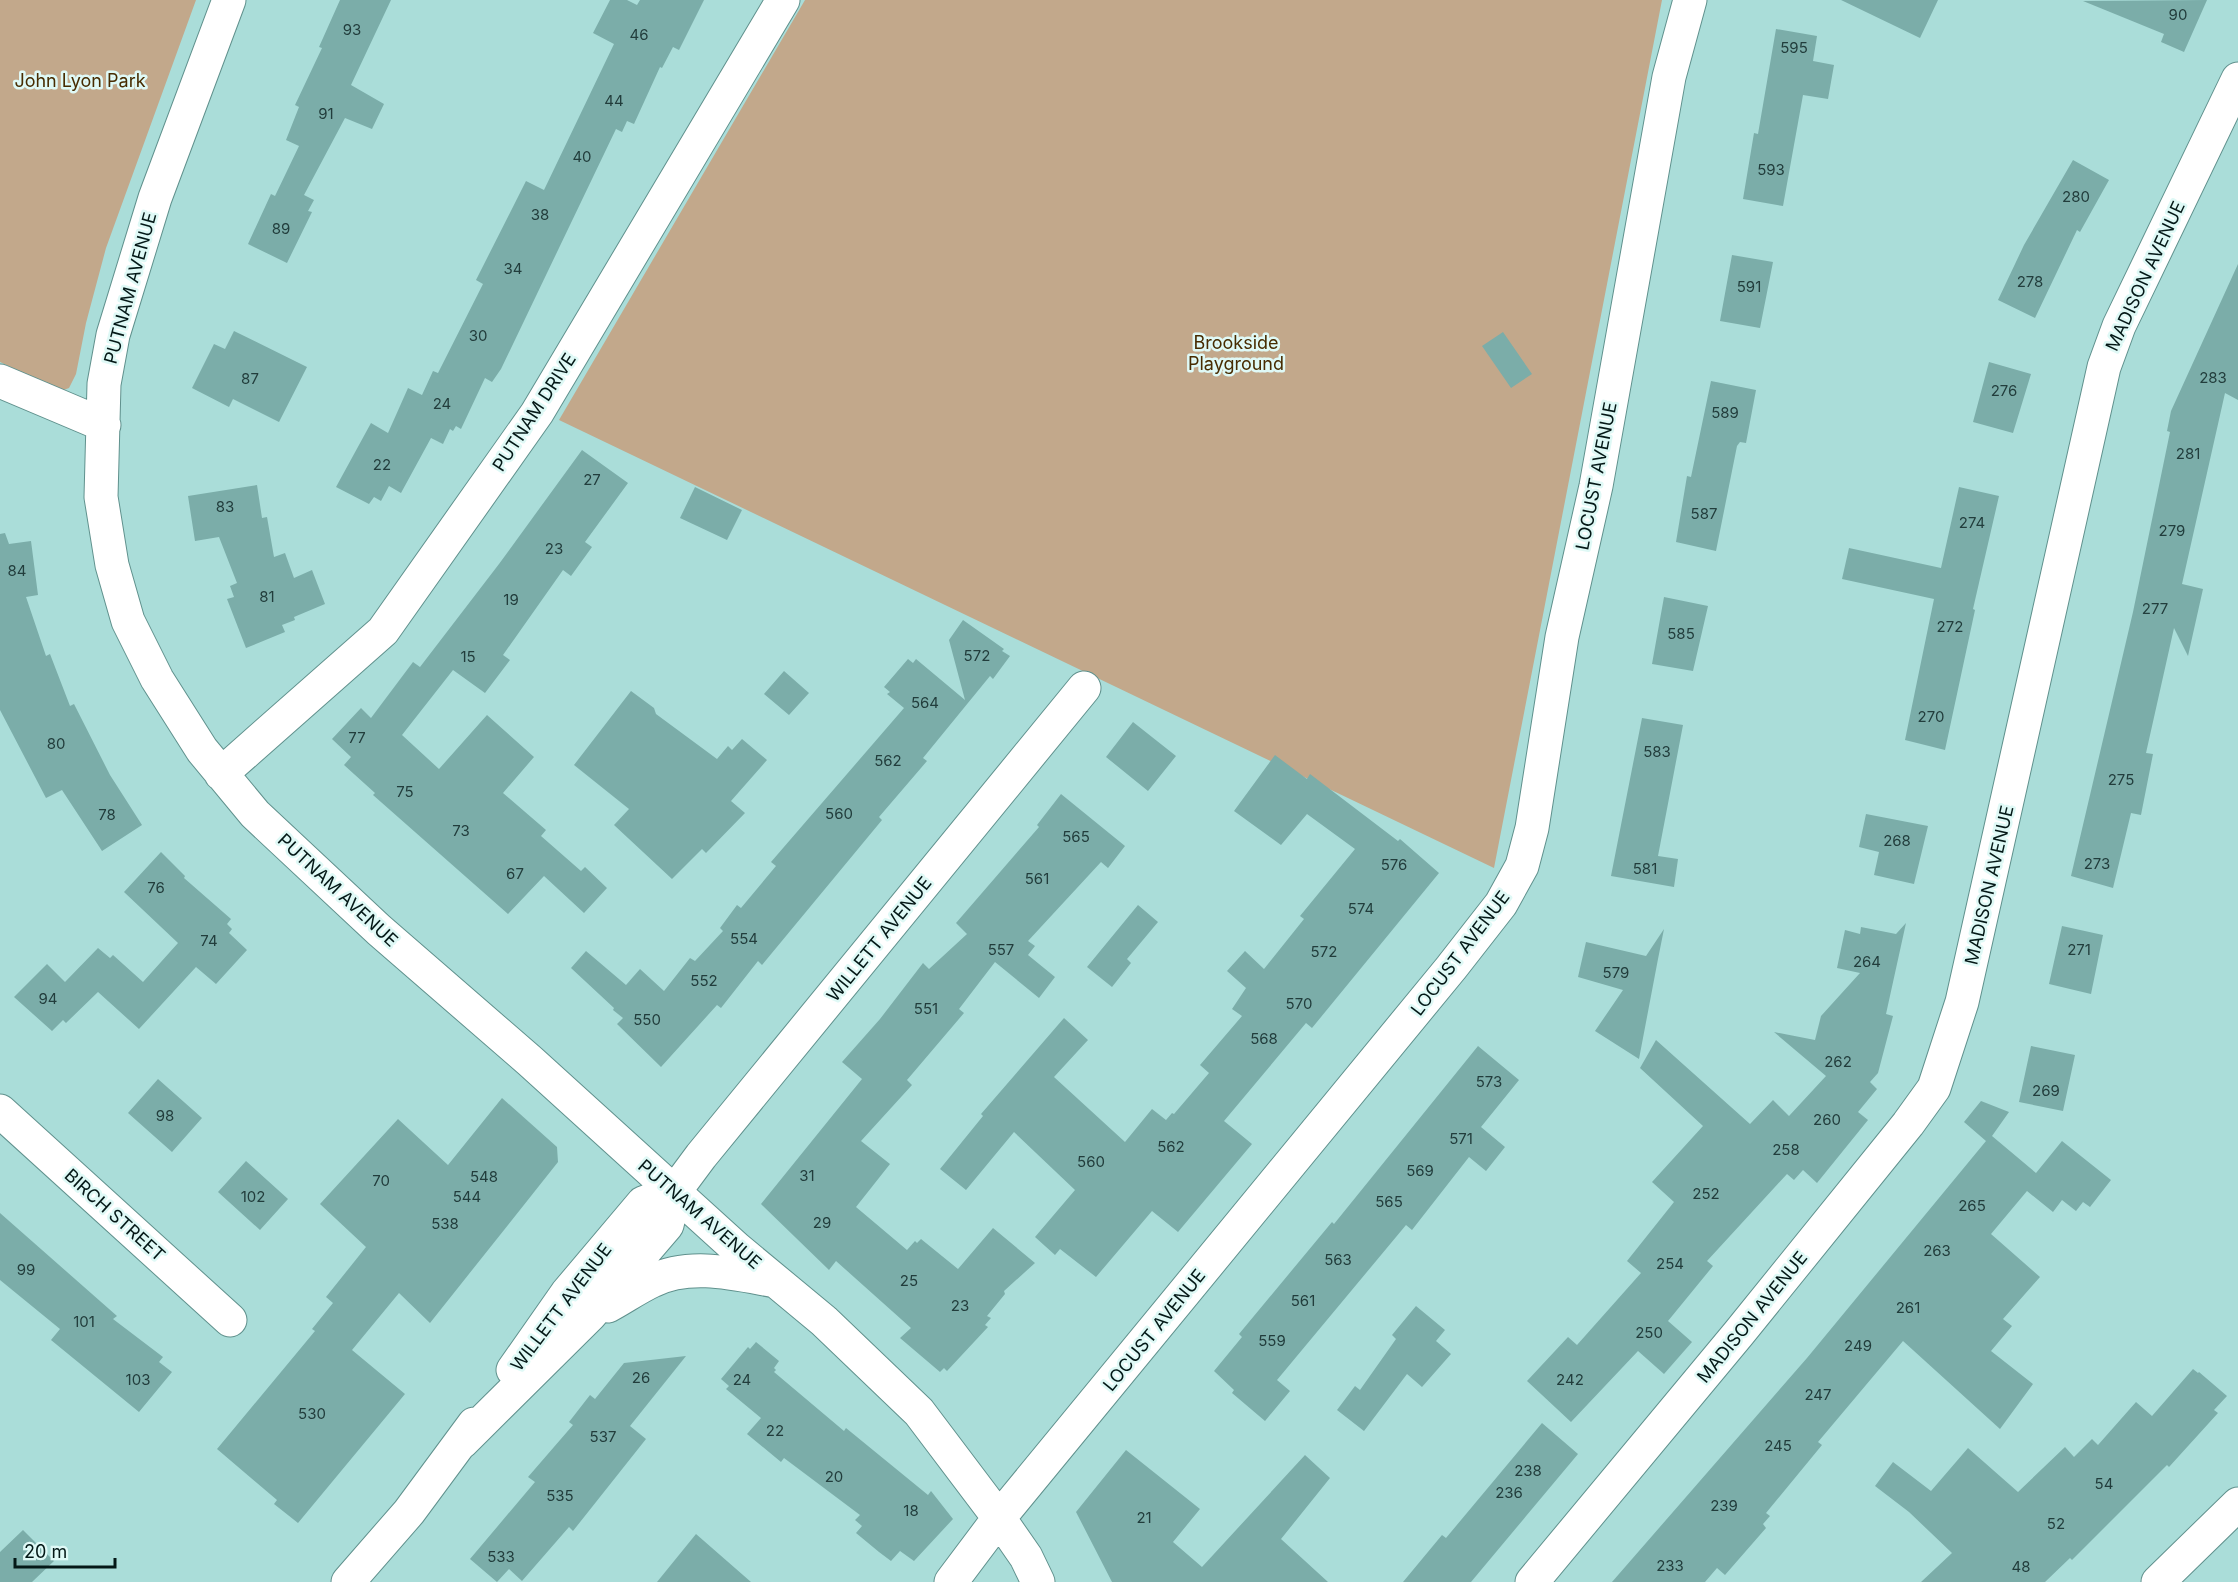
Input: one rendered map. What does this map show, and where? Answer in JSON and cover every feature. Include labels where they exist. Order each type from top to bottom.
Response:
[{"type":"street","name":"PUTNAM AVENUE","points":[[228,0],[155,198],[113,335],[104,384],[101,497],[112,566],[128,621],[157,679],[201,750],[255,814],[379,930],[865,1358],[920,1412],[999,1518],[1026,1557],[1038,1582]]},
{"type":"street","name":"PUTNAM DRIVE","points":[[221,774],[383,631],[537,413],[783,0]]},
{"type":"street","name":"LOCUST AVENUE","points":[[951,1582],[999,1518],[1451,968],[1501,904],[1522,866],[1532,828],[1562,637],[1596,486],[1669,77],[1690,0]]},
{"type":"street","name":"MADISON AVENUE","points":[[1532,1582],[1739,1334],[1934,1088],[1962,1002],[2104,367],[2119,326],[2238,79]]},
{"type":"street","points":[[0,381],[104,424]]},
{"type":"street","name":"WILLETT AVENUE","points":[[462,1442],[590,1315],[668,1225],[675,1191],[701,1156],[1084,688]]},
{"type":"street","name":"BIRCH STREET","points":[[0,1111],[230,1320]]},
{"type":"street","name":"WILLETT AVENUE","points":[[348,1582],[409,1512],[462,1442],[567,1293],[643,1203],[675,1191]]},
{"type":"street","points":[[590,1315],[654,1280],[691,1272],[719,1271],[778,1282]]},
{"type":"street","points":[[2158,1582],[2238,1504]]},
{"type":"green space","name":"John Lyon Park","points":[[0,0],[196,0],[106,248],[86,323],[76,374],[69,388],[61,391],[0,362]]},
{"type":"green space","name":"Brookside Playground","points":[[805,0],[1662,0],[1494,868],[559,420]]},
{"type":"building","points":[[340,0],[391,0],[351,85],[384,104],[372,129],[345,118],[304,195],[314,200],[308,211],[312,212],[287,263],[248,244],[271,194],[275,196],[299,146],[286,140],[299,107],[295,105],[322,48],[319,47]]},
{"type":"building","points":[[610,0],[627,0],[637,5],[640,0],[704,0],[679,50],[673,47],[662,68],[660,67],[634,124],[627,121],[622,132],[616,129],[501,369],[492,382],[485,378],[461,429],[456,426],[453,431],[450,429],[443,444],[431,438],[401,493],[389,486],[381,501],[374,497],[369,504],[336,487],[371,423],[388,433],[408,388],[422,395],[433,371],[438,373],[483,284],[476,280],[526,181],[544,190],[614,44],[593,33]]},
{"type":"building","points":[[1841,0],[1938,0],[1920,38]]},
{"type":"building","points":[[2207,0],[2184,52],[2161,42],[2164,34],[2083,1]]},
{"type":"building","points":[[1776,29],[1817,36],[1813,61],[1834,65],[1828,99],[1803,95],[1783,206],[1743,199],[1754,133],[1758,134]]},
{"type":"building","points":[[2073,160],[2109,180],[2080,232],[2077,230],[2035,318],[1998,300],[2024,245]]},
{"type":"building","points":[[1732,255],[1773,262],[1760,328],[1720,321]]},
{"type":"building","points":[[2238,264],[2238,400],[2225,393],[2182,584],[2203,589],[2188,656],[2174,628],[2146,753],[2153,754],[2141,815],[2131,813],[2113,888],[2071,876],[2133,612],[2170,432],[2167,431],[2171,411]]},
{"type":"building","points":[[234,331],[307,367],[279,422],[233,399],[229,407],[192,388],[214,344],[225,349]]},
{"type":"building","points":[[1503,332],[1532,374],[1511,388],[1482,346]]},
{"type":"building","points":[[1989,362],[2031,374],[2013,433],[1973,422]]},
{"type":"building","points":[[1711,381],[1756,390],[1746,443],[1740,442],[1737,446],[1716,551],[1676,542],[1687,476],[1691,477]]},
{"type":"building","points":[[582,450],[628,483],[585,542],[592,547],[571,576],[563,570],[503,655],[510,660],[485,693],[453,670],[402,735],[439,769],[487,715],[534,757],[503,793],[546,830],[541,836],[581,871],[585,867],[607,888],[584,913],[544,876],[508,914],[373,795],[375,793],[344,765],[351,757],[332,739],[361,708],[371,718],[413,662],[420,667]]},
{"type":"building","points":[[257,485],[262,518],[267,517],[274,557],[285,553],[294,578],[312,570],[325,604],[294,617],[295,620],[282,625],[285,632],[246,648],[227,599],[234,597],[230,586],[237,583],[219,537],[195,541],[188,496]]},
{"type":"building","points":[[695,487],[742,510],[727,540],[680,518]]},
{"type":"building","points":[[1959,487],[1999,496],[1973,609],[1975,610],[1945,750],[1905,740],[1934,599],[1842,579],[1849,548],[1941,568]]},
{"type":"building","points":[[5,533],[9,544],[31,541],[38,595],[26,597],[46,656],[50,654],[70,706],[74,704],[110,775],[142,825],[102,851],[62,790],[46,798],[0,710],[0,534]]},
{"type":"building","points":[[1664,597],[1708,606],[1693,671],[1652,664]]},
{"type":"building","points":[[963,620],[1004,649],[1002,651],[1010,656],[993,679],[990,676],[923,758],[927,761],[879,817],[882,820],[762,965],[758,961],[721,1008],[717,1005],[661,1067],[617,1024],[623,1018],[613,1010],[614,1008],[571,968],[586,951],[626,985],[640,969],[664,991],[690,958],[695,961],[723,931],[720,928],[737,905],[741,908],[776,866],[771,862],[904,708],[887,694],[890,692],[884,687],[908,659],[913,663],[916,659],[965,700],[949,640]]},
{"type":"building","points":[[784,671],[809,693],[789,715],[764,694]]},
{"type":"building","points":[[631,691],[654,708],[656,714],[717,759],[728,746],[732,750],[742,739],[767,760],[731,801],[745,813],[706,853],[702,849],[672,879],[614,825],[629,809],[574,765]]},
{"type":"building","points":[[1642,718],[1683,725],[1658,856],[1678,859],[1674,887],[1611,876]]},
{"type":"building","points":[[1133,722],[1176,756],[1148,791],[1106,757]]},
{"type":"building","points":[[1275,755],[1307,779],[1310,774],[1398,841],[1400,839],[1439,873],[1312,1028],[1306,1023],[1224,1121],[1252,1144],[1178,1232],[1152,1211],[1096,1277],[1060,1249],[1055,1255],[1035,1237],[1075,1190],[1014,1132],[966,1190],[940,1169],[983,1116],[981,1114],[1064,1018],[1088,1040],[1054,1077],[1125,1142],[1152,1109],[1166,1120],[1172,1113],[1174,1114],[1209,1073],[1200,1065],[1242,1016],[1232,1009],[1246,988],[1227,971],[1245,951],[1264,969],[1304,919],[1300,916],[1355,849],[1307,814],[1281,845],[1234,811]]},
{"type":"building","points":[[1061,794],[1125,846],[1108,868],[1101,862],[1028,941],[1035,946],[1028,955],[1055,977],[1039,998],[995,962],[959,1009],[964,1013],[907,1080],[912,1085],[861,1141],[890,1164],[856,1207],[907,1250],[915,1241],[917,1243],[921,1239],[958,1269],[993,1228],[1035,1263],[1004,1291],[1005,1294],[987,1316],[991,1318],[985,1325],[988,1327],[947,1371],[944,1368],[940,1372],[900,1338],[911,1328],[836,1261],[829,1270],[761,1204],[862,1079],[842,1062],[880,1019],[923,963],[929,969],[967,934],[956,923],[1039,827],[1037,825]]},
{"type":"building","points":[[1866,814],[1928,826],[1914,884],[1874,875],[1879,852],[1859,847]]},
{"type":"building","points":[[161,852],[185,876],[184,878],[231,919],[227,924],[232,929],[229,933],[247,950],[216,984],[196,967],[139,1029],[98,992],[66,1023],[63,1020],[52,1031],[14,997],[47,964],[65,982],[98,948],[110,958],[113,955],[143,982],[178,943],[124,892]]},
{"type":"building","points":[[1138,905],[1158,922],[1127,959],[1131,963],[1112,987],[1087,967]]},
{"type":"building","points":[[1906,923],[1886,1014],[1893,1016],[1878,1073],[1870,1082],[1877,1089],[1858,1112],[1868,1120],[1817,1183],[1803,1170],[1794,1180],[1787,1174],[1707,1261],[1713,1266],[1668,1321],[1692,1342],[1664,1374],[1638,1351],[1571,1422],[1527,1381],[1568,1337],[1577,1345],[1641,1273],[1627,1261],[1674,1202],[1652,1182],[1703,1126],[1640,1068],[1656,1040],[1750,1124],[1773,1100],[1789,1116],[1826,1076],[1774,1032],[1815,1040],[1821,1016],[1860,973],[1837,968],[1845,930],[1860,934],[1861,927],[1896,934]]},
{"type":"building","points":[[2062,926],[2103,935],[2091,994],[2049,984]]},
{"type":"building","points":[[1664,929],[1639,1059],[1595,1031],[1623,990],[1578,977],[1586,942],[1646,956]]},
{"type":"building","points":[[1478,1046],[1519,1080],[1481,1127],[1505,1147],[1486,1171],[1469,1157],[1412,1230],[1406,1225],[1277,1380],[1290,1391],[1265,1421],[1232,1393],[1234,1390],[1214,1371],[1242,1337],[1239,1334],[1332,1222],[1334,1224]]},
{"type":"building","points":[[2031,1046],[2075,1055],[2063,1111],[2019,1102]]},
{"type":"building","points":[[158,1079],[202,1118],[172,1152],[128,1113]]},
{"type":"building","points":[[502,1098],[557,1147],[558,1162],[430,1323],[399,1293],[352,1350],[405,1394],[298,1523],[274,1504],[277,1500],[217,1449],[315,1331],[312,1329],[333,1303],[326,1297],[366,1247],[320,1204],[398,1119],[448,1165]]},
{"type":"building","points":[[1981,1101],[2009,1112],[1992,1136],[2036,1173],[2062,1141],[2111,1180],[2090,1207],[2083,1202],[2076,1211],[2062,1200],[2053,1212],[2027,1191],[1991,1234],[2040,1277],[2003,1319],[2012,1326],[1991,1351],[2033,1384],[2000,1429],[1903,1341],[1818,1442],[1822,1445],[1766,1513],[1770,1516],[1763,1524],[1766,1528],[1725,1575],[1717,1568],[1705,1582],[1612,1582],[1807,1358],[1986,1141],[1964,1122]]},
{"type":"building","points":[[246,1161],[288,1199],[260,1230],[218,1192]]},
{"type":"building","points":[[0,1213],[117,1316],[113,1319],[163,1357],[159,1362],[172,1372],[139,1412],[51,1340],[60,1329],[0,1280]]},
{"type":"building","points":[[1416,1306],[1445,1330],[1436,1341],[1451,1354],[1422,1387],[1407,1374],[1364,1431],[1337,1410],[1355,1386],[1360,1390],[1396,1339],[1392,1335]]},
{"type":"building","points":[[756,1342],[779,1361],[774,1372],[844,1431],[846,1428],[928,1495],[931,1491],[953,1519],[914,1561],[900,1551],[891,1561],[879,1552],[856,1533],[862,1526],[855,1520],[860,1515],[784,1458],[781,1462],[747,1434],[761,1418],[726,1389],[729,1386],[721,1379],[748,1347],[750,1349]]},
{"type":"building","points":[[686,1356],[630,1426],[646,1439],[573,1531],[569,1527],[522,1581],[509,1569],[497,1582],[470,1559],[535,1482],[528,1477],[573,1425],[569,1422],[590,1395],[595,1399],[624,1363]]},
{"type":"building","points":[[2193,1369],[2227,1396],[2214,1410],[2218,1413],[2169,1467],[2167,1465],[2072,1560],[2070,1558],[2045,1582],[1921,1582],[1952,1553],[1909,1512],[1875,1486],[1893,1462],[1931,1491],[1968,1448],[2018,1492],[2065,1447],[2074,1457],[2092,1439],[2098,1445],[2136,1402],[2152,1416]]},
{"type":"building","points":[[1542,1423],[1578,1454],[1471,1582],[1403,1582],[1442,1535],[1446,1538]]},
{"type":"building","points":[[1126,1450],[1200,1509],[1173,1542],[1202,1567],[1305,1455],[1330,1478],[1281,1539],[1328,1582],[1112,1582],[1076,1512]]},
{"type":"building","points":[[23,1530],[54,1561],[32,1582],[0,1582],[0,1552]]},
{"type":"building","points":[[696,1534],[751,1582],[657,1582]]}]
